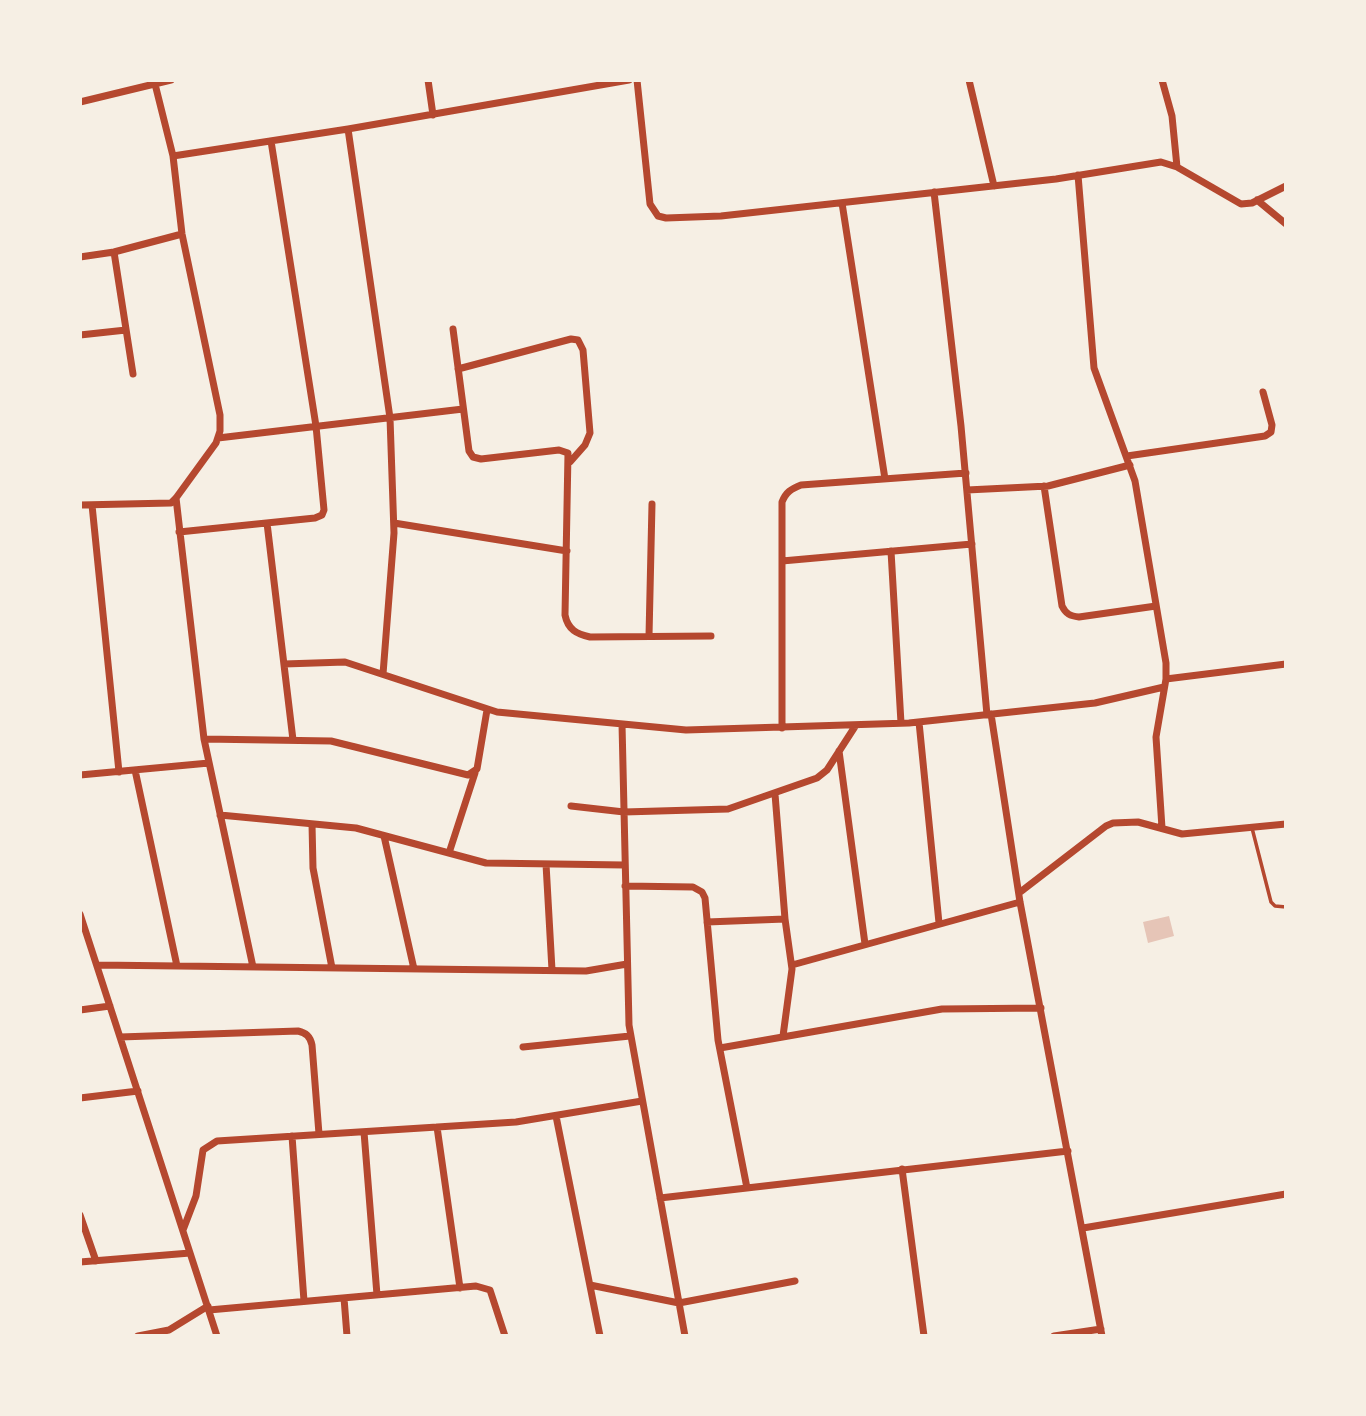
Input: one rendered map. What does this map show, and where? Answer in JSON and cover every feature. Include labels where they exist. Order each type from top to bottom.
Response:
[{"type":"street","points":[[80,102],[171,80]]},
{"type":"street","points":[[428,80],[433,115]]},
{"type":"street","points":[[173,156],[348,130],[629,80]]},
{"type":"street","points":[[637,80],[650,204],[659,216],[666,219],[721,216],[994,186],[1161,162],[1177,167],[1241,204],[1256,201],[1286,186]]},
{"type":"street","points":[[969,80],[994,186]]},
{"type":"street","points":[[1162,80],[1172,116],[1177,167]]},
{"type":"street","points":[[80,505],[165,504],[176,498],[219,438],[220,415],[182,234],[173,156],[154,82]]},
{"type":"street","points":[[348,130],[390,418],[394,523],[383,674]]},
{"type":"street","points":[[179,532],[315,518],[322,515],[324,510],[316,426],[271,141]]},
{"type":"street","points":[[1078,175],[1094,368],[1130,465],[1166,663],[1156,737],[1162,828]]},
{"type":"street","points":[[934,192],[989,714],[1020,897],[1102,1332],[1054,1335]]},
{"type":"street","points":[[1256,201],[1286,224]]},
{"type":"street","points":[[842,202],[886,479]]},
{"type":"street","points":[[80,257],[114,252],[182,234]]},
{"type":"street","points":[[114,252],[133,373]]},
{"type":"street","points":[[453,329],[469,451],[473,457],[481,459],[559,450],[568,453],[565,615],[571,629],[590,637],[711,636]]},
{"type":"street","points":[[80,335],[127,330]]},
{"type":"street","points":[[458,369],[571,339],[578,340],[583,350],[590,433],[585,445],[569,462]]},
{"type":"street","points":[[1126,456],[1265,436],[1271,432],[1272,425],[1263,392]]},
{"type":"street","points":[[219,438],[463,409]]},
{"type":"street","points":[[967,490],[1044,486],[1130,465]]},
{"type":"street","points":[[782,727],[782,502],[785,495],[801,485],[965,473]]},
{"type":"street","points":[[1044,486],[1065,612],[1079,617],[1156,606]]},
{"type":"street","points":[[176,498],[204,739],[253,967]]},
{"type":"street","points":[[649,636],[652,504]]},
{"type":"street","points":[[92,505],[119,772]]},
{"type":"street","points":[[267,523],[293,740]]},
{"type":"street","points":[[394,523],[567,551]]},
{"type":"street","points":[[782,561],[972,544]]},
{"type":"street","points":[[891,551],[901,723]]},
{"type":"street","points":[[284,664],[338,661],[487,710],[686,730],[919,722],[1095,703],[1165,683],[1286,664]]},
{"type":"street","points":[[449,853],[475,772],[487,710]]},
{"type":"street","points":[[919,722],[939,923]]},
{"type":"street","points":[[622,724],[630,1036],[685,1335]]},
{"type":"street","points":[[571,806],[624,813],[728,810],[817,778],[827,770],[856,725]]},
{"type":"street","points":[[204,739],[331,741],[468,775],[475,772]]},
{"type":"street","points":[[839,750],[865,944]]},
{"type":"street","points":[[80,775],[209,763]]},
{"type":"street","points":[[135,770],[177,966]]},
{"type":"street","points":[[775,794],[785,919],[792,965],[783,1036]]},
{"type":"street","points":[[220,815],[356,828],[486,863],[624,864]]},
{"type":"street","points":[[792,965],[1020,897],[1109,824],[1138,822],[1182,834],[1286,824]]},
{"type":"street","points":[[312,824],[313,868],[332,968]]},
{"type":"street","points":[[384,836],[414,969]]},
{"type":"street","points":[[546,864],[552,970]]},
{"type":"street","points":[[625,886],[698,888],[705,898],[720,1048],[747,1188]]},
{"type":"street","points":[[80,914],[217,1335]]},
{"type":"street","points":[[707,922],[785,919]]},
{"type":"street","points":[[97,965],[586,971],[627,964]]},
{"type":"street","points":[[80,1010],[110,1006]]},
{"type":"street","points":[[720,1048],[942,1009],[1041,1008]]},
{"type":"street","points":[[120,1037],[298,1031],[305,1033],[312,1045],[319,1134]]},
{"type":"street","points":[[523,1048],[630,1036]]},
{"type":"street","points":[[80,1098],[138,1091]]},
{"type":"street","points":[[183,1230],[196,1196],[203,1150],[217,1141],[516,1122],[642,1101]]},
{"type":"street","points":[[556,1116],[600,1335]]},
{"type":"street","points":[[437,1127],[460,1288]]},
{"type":"street","points":[[364,1132],[377,1295]]},
{"type":"street","points":[[292,1136],[304,1301]]},
{"type":"street","points":[[660,1198],[1068,1151]]},
{"type":"street","points":[[902,1169],[923,1335]]},
{"type":"street","points":[[1083,1227],[1286,1194]]},
{"type":"street","points":[[80,1215],[96,1261]]},
{"type":"street","points":[[80,1262],[190,1253]]},
{"type":"street","points":[[590,1285],[680,1303],[795,1281]]},
{"type":"street","points":[[138,1335],[169,1330],[208,1308],[476,1286],[490,1290],[505,1335]]},
{"type":"street","points":[[344,1298],[347,1335]]},
{"type":"lane","points":[[1252,827],[1272,902],[1275,906],[1286,906]]},
{"type":"building","points":[[1169,916],[1174,936],[1148,943],[1143,922]]}]
